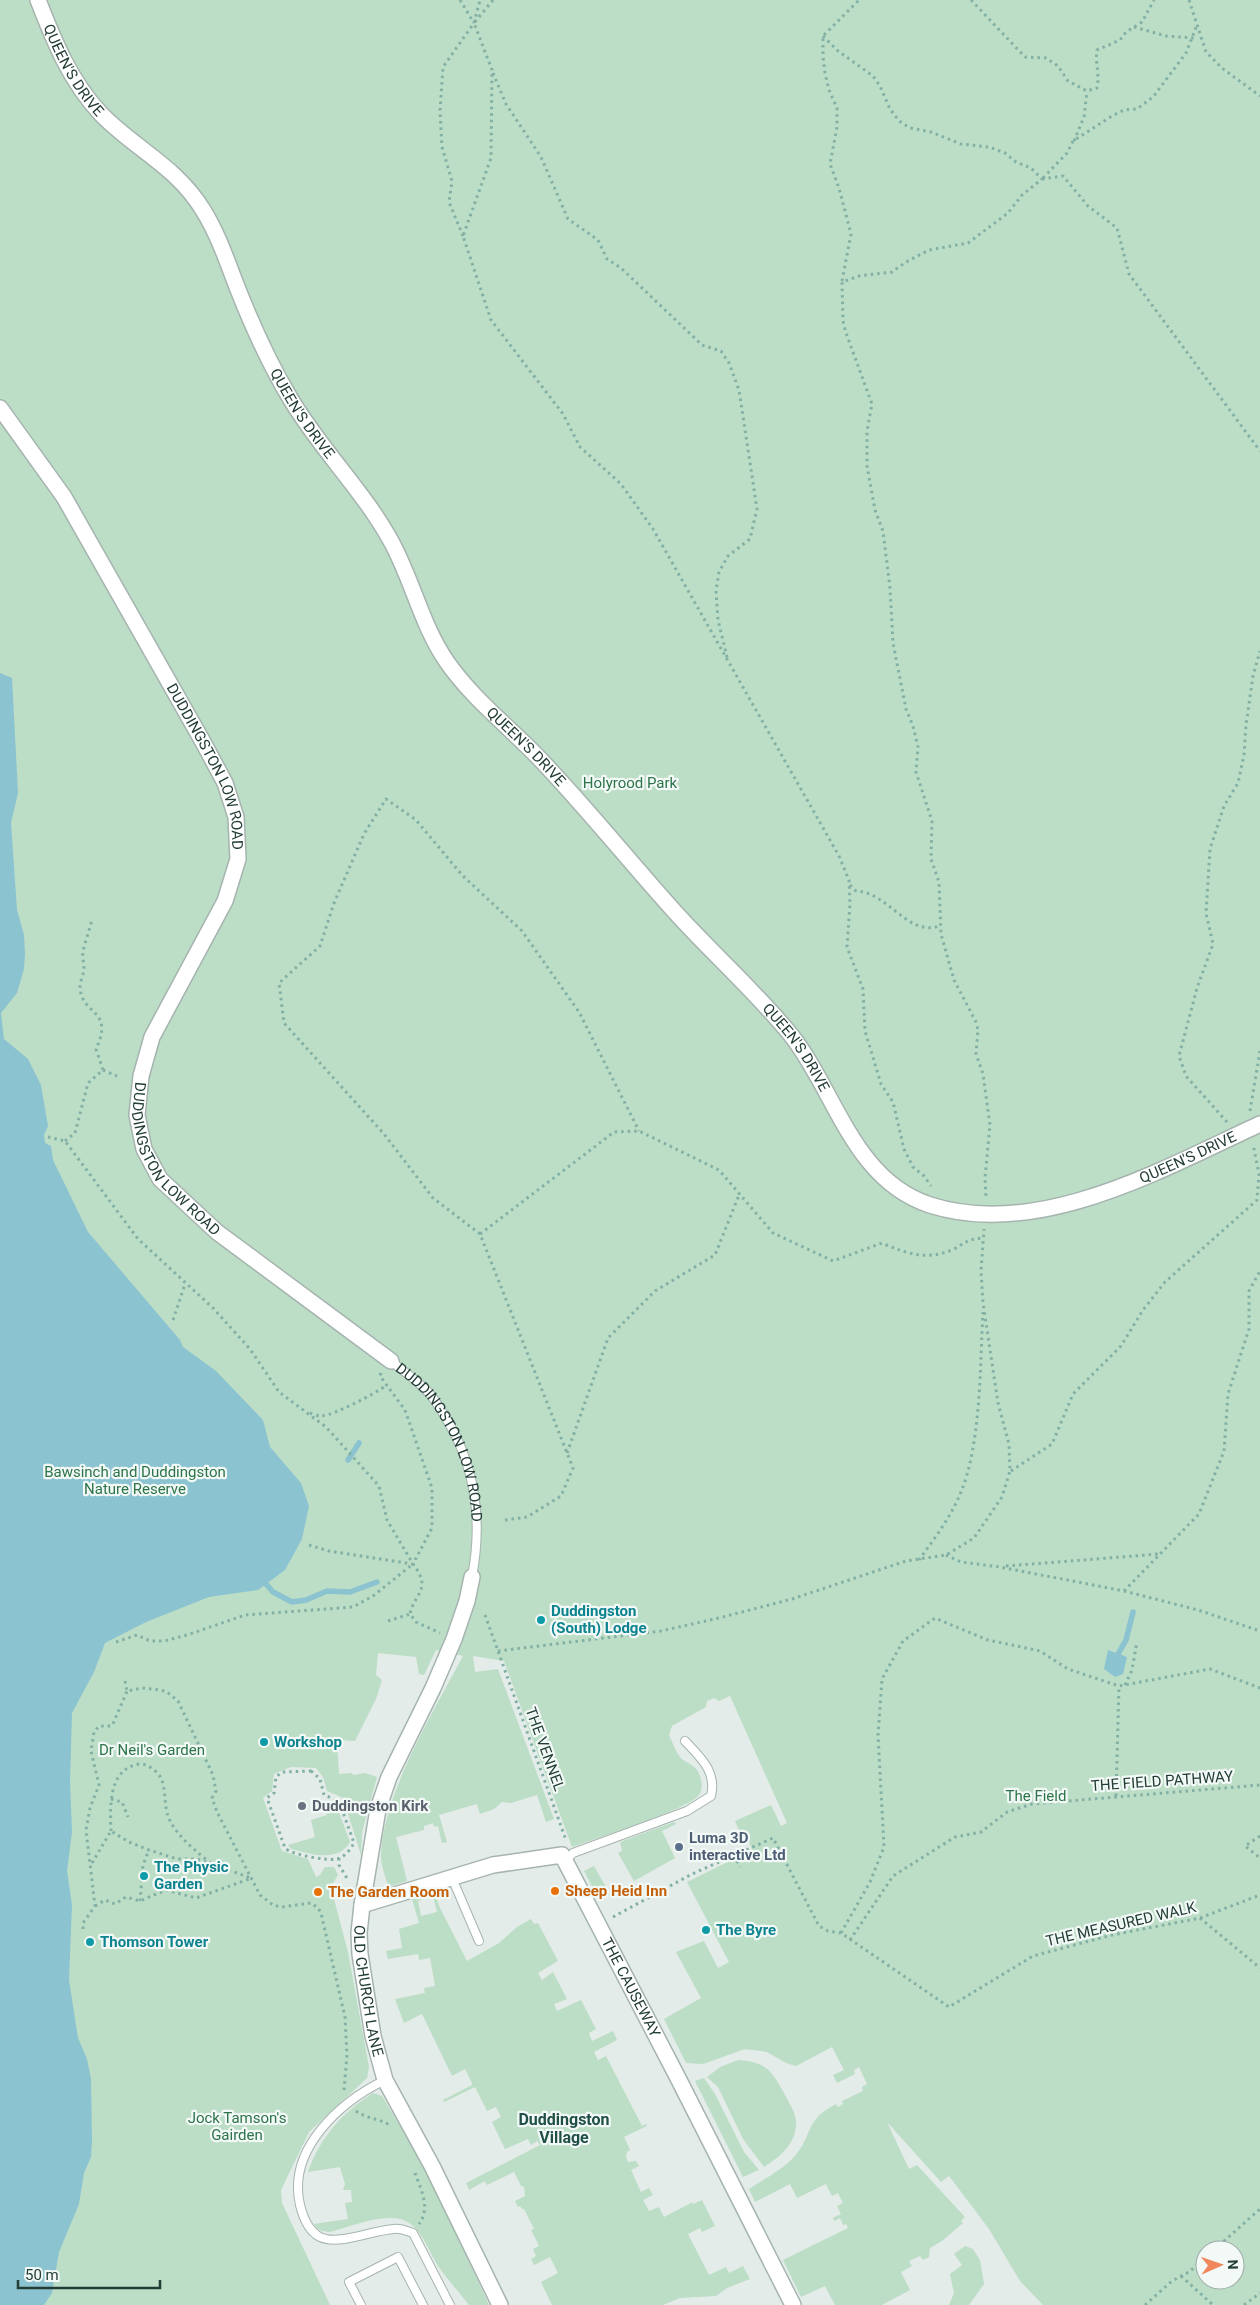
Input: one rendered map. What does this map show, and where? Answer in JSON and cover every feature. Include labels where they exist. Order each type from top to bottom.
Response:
[{"type":"street","name":"QUEEN'S DRIVE","points":[[38,0],[68,70],[84,94],[104,117],[170,170],[202,209],[220,244],[265,350],[290,398],[322,447],[379,520],[396,550],[429,631],[456,675],[539,758],[676,914],[791,1035],[852,1137],[886,1181],[910,1197],[932,1206],[987,1214],[1019,1213],[1052,1207],[1128,1184],[1248,1130]]},
{"type":"street","name":"DUDDINGSTON LOW ROAD","points":[[0,408],[64,497],[203,742],[225,783],[236,817],[238,859],[225,901],[152,1037],[141,1076],[136,1115],[144,1148],[160,1180],[217,1232],[391,1361]]},
{"type":"street","name":"OLD CHURCH LANE","points":[[472,1577],[467,1601],[454,1639],[434,1688],[389,1777],[378,1809],[359,1933],[360,1954],[373,2036],[385,2080],[432,2166],[500,2305]]},
{"type":"street","points":[[362,1905],[493,1866],[564,1858]]},
{"type":"street","name":"THE CAUSEWAY","points":[[564,1858],[793,2305]]},
{"type":"lane","name":"DUDDINGSTON LOW ROAD","points":[[391,1361],[429,1394],[448,1423],[464,1453],[473,1482],[476,1505],[477,1540],[472,1577]]},
{"type":"lane","points":[[564,1858],[687,1811],[711,1796],[713,1788],[708,1766],[685,1741]]},
{"type":"lane","points":[[452,1878],[479,1941]]},
{"type":"lane","points":[[385,2080],[350,2101],[324,2127],[305,2156],[299,2172],[298,2198],[306,2222],[320,2237],[334,2240],[396,2228],[413,2233],[450,2305]]},
{"type":"lane","points":[[361,2305],[349,2282],[398,2257],[423,2305]]},
{"type":"path","points":[[460,0],[474,23],[506,104],[541,157],[568,219],[598,240],[607,259],[620,268],[702,345],[721,352],[729,363],[739,390],[757,509],[750,539],[728,556],[719,572],[716,591],[718,620],[730,665]]},
{"type":"path","points":[[474,23],[480,0]]},
{"type":"path","points":[[493,0],[474,23],[443,68],[440,111],[442,147],[452,181],[449,202],[463,236],[491,320],[563,414],[580,447],[621,484],[653,528],[839,856],[850,886],[847,947],[863,989],[865,1031],[880,1084],[893,1102],[906,1154],[913,1167],[924,1176],[931,1186],[932,1206]]},
{"type":"path","points":[[859,0],[823,36],[825,73],[829,90],[837,108],[837,127],[830,164],[851,234],[842,282],[843,321],[872,404],[867,431],[867,466],[875,510],[884,531],[893,644],[906,708],[918,747],[916,772],[932,820],[931,859],[939,882],[940,926],[954,980],[976,1022],[978,1030],[976,1054],[983,1074],[990,1125],[985,1184],[987,1214]]},
{"type":"path","points":[[971,0],[1025,57],[1046,58],[1058,66],[1068,81],[1087,91],[1097,88],[1099,77],[1096,58],[1097,50],[1120,40],[1126,32],[1142,22],[1154,0]]},
{"type":"path","points":[[1189,0],[1206,52],[1222,68],[1260,96]]},
{"type":"path","points":[[1074,141],[1112,116],[1124,110],[1137,108],[1153,97],[1176,68],[1194,38],[1197,25]]},
{"type":"path","points":[[1134,27],[1166,36],[1194,38]]},
{"type":"path","points":[[823,36],[838,51],[873,76],[890,109],[899,121],[910,128],[931,132],[961,144],[989,147],[1005,153],[1016,162],[1031,168],[1042,179]]},
{"type":"path","points":[[463,236],[491,158],[492,70]]},
{"type":"path","points":[[842,282],[859,276],[892,272],[906,262],[930,250],[968,243],[1008,213],[1022,195],[1042,179],[1067,153],[1084,117],[1087,91]]},
{"type":"path","points":[[1042,179],[1063,176],[1088,206],[1117,228],[1129,274],[1260,451]]},
{"type":"path","points":[[1248,1130],[1186,1076],[1179,1056],[1197,988],[1212,944],[1206,913],[1210,848],[1224,806],[1238,783],[1244,755],[1253,676],[1260,651]]},
{"type":"path","points":[[505,1520],[527,1517],[561,1496],[573,1468],[480,1234],[432,1198],[384,1134],[284,1023],[279,983],[320,946],[334,903],[364,834],[386,800],[416,820],[462,875],[522,931],[579,1012],[639,1131]]},
{"type":"path","points":[[850,886],[856,892],[867,892],[883,901],[913,924],[929,930],[940,926]]},
{"type":"path","points":[[92,918],[82,953],[84,968],[80,988],[87,1004],[103,1023],[102,1036],[96,1049],[103,1070],[117,1076]]},
{"type":"path","points":[[1010,1471],[1052,1444],[1074,1394],[1121,1346],[1143,1310],[1165,1282],[1257,1200],[1259,1174],[1256,1153],[1248,1130],[1260,1050]]},
{"type":"path","points":[[66,1141],[75,1133],[88,1083],[103,1070]]},
{"type":"path","points":[[480,1234],[614,1132],[639,1131],[719,1170],[772,1233],[832,1261],[882,1243],[910,1255],[933,1256],[954,1248],[966,1240],[982,1238],[983,1304],[998,1403],[1009,1444],[1010,1471],[1002,1497],[974,1538],[946,1555],[906,1561],[784,1601],[661,1631],[498,1651]]},
{"type":"path","points":[[48,1137],[66,1141],[138,1239],[213,1308],[250,1349],[279,1392],[326,1427],[379,1486],[387,1520],[421,1578],[421,1588],[410,1614],[388,1621]]},
{"type":"path","points":[[567,1453],[608,1338],[655,1291],[715,1256],[740,1194]]},
{"type":"path","points":[[1124,1591],[1199,1514],[1224,1451],[1228,1394],[1249,1329],[1249,1292],[1260,1271]]},
{"type":"path","points":[[173,1320],[185,1284]]},
{"type":"path","points":[[919,1560],[952,1510],[968,1472],[974,1441],[983,1304]]},
{"type":"path","points":[[116,1642],[137,1635],[150,1641],[172,1639],[245,1615],[353,1607],[373,1596],[413,1564],[432,1528],[432,1488],[405,1410],[380,1376],[382,1370],[391,1361]]},
{"type":"path","points":[[307,1412],[321,1416],[333,1412],[365,1398],[387,1385]]},
{"type":"path","points":[[308,1545],[329,1551],[413,1564]]},
{"type":"path","points":[[1000,1566],[1160,1554]]},
{"type":"path","points":[[946,1555],[961,1562],[1000,1566],[1124,1591],[1198,1610],[1260,1630]]},
{"type":"path","points":[[410,1614],[416,1622],[448,1636]]},
{"type":"path","name":"THE VENNEL","points":[[485,1615],[567,1841],[564,1858]]},
{"type":"path","points":[[841,1933],[870,1882],[884,1847],[878,1735],[882,1679],[903,1640],[935,1618],[988,1640],[1040,1651],[1068,1669],[1118,1686],[1210,1669],[1260,1688]]},
{"type":"path","points":[[1124,1686],[1132,1670],[1137,1642]]},
{"type":"path","points":[[95,1906],[86,1830],[90,1808],[99,1785],[91,1751],[94,1732],[99,1726],[111,1726],[113,1724],[128,1692],[125,1681]]},
{"type":"path","points":[[1116,1796],[1118,1686]]},
{"type":"path","points":[[128,1692],[142,1688],[161,1690],[167,1692],[178,1701],[212,1775],[216,1791],[212,1798],[217,1812],[260,1896],[273,1905],[282,1907],[311,1903],[318,1908],[321,1913],[345,2017],[347,2055],[344,2092],[361,2114],[381,2120],[395,2129]]},
{"type":"path","points":[[91,1864],[112,1832],[112,1800],[119,1775],[130,1766],[143,1764],[152,1768],[161,1778],[169,1818],[188,1843],[216,1867]]},
{"type":"path","points":[[311,1771],[320,1779],[324,1795],[339,1801],[354,1843],[350,1850],[334,1860],[306,1856],[285,1848],[267,1798],[274,1793],[276,1777],[282,1772],[311,1771]]},
{"type":"path","name":"THE FIELD PATHWAY","points":[[850,1940],[893,1876],[955,1837],[981,1832],[1007,1812],[1032,1804],[1260,1785]]},
{"type":"path","points":[[112,1800],[120,1801],[128,1817]]},
{"type":"path","points":[[112,1832],[129,1842],[149,1850],[177,1859],[197,1859],[252,1878]]},
{"type":"path","points":[[1260,1836],[1245,1846],[1260,1858]]},
{"type":"path","name":"THE MEASURED WALK","points":[[599,1924],[692,1874],[773,1838],[819,1926],[828,1931],[841,1933],[949,2007],[1032,1956],[1112,1935],[1200,1918],[1260,1894]]},
{"type":"path","points":[[140,1901],[143,1865],[149,1850]]},
{"type":"path","points":[[734,1855],[740,1867]]},
{"type":"path","points":[[82,1929],[83,1923],[95,1906],[105,1900],[115,1904],[126,1897],[140,1901],[166,1890],[196,1898],[252,1878]]},
{"type":"path","points":[[1200,1918],[1260,1968]]},
{"type":"path","points":[[412,2165],[424,2198],[425,2216],[413,2233]]},
{"type":"path","points":[[1225,2240],[1260,2209]]},
{"type":"path","points":[[1145,2305],[1172,2281],[1195,2266]]},
{"type":"path","points":[[1181,2276],[1213,2305]]},
{"type":"path","points":[[1244,2305],[1260,2293]]},
{"type":"green space","name":"Holyrood Park","points":[[0,0],[1260,0],[1260,2305],[1043,2305],[1020,2281],[989,2229],[949,2176],[941,2182],[887,2122],[909,2169],[917,2165],[965,2217],[961,2221],[963,2223],[942,2241],[930,2248],[929,2257],[923,2260],[920,2256],[909,2261],[912,2266],[901,2272],[910,2290],[882,2305],[835,2305],[825,2286],[801,2297],[783,2260],[848,2228],[846,2224],[843,2225],[840,2218],[834,2221],[833,2218],[841,2214],[837,2206],[843,2203],[838,2193],[832,2196],[826,2184],[797,2198],[790,2184],[755,2202],[749,2189],[794,2157],[818,2116],[836,2104],[838,2107],[843,2104],[842,2101],[863,2091],[862,2087],[867,2084],[859,2067],[854,2070],[855,2074],[837,2083],[833,2075],[844,2070],[832,2047],[796,2066],[786,2063],[767,2052],[745,2049],[703,2064],[686,2063],[664,2019],[701,1998],[676,1952],[704,1941],[718,1968],[729,1962],[687,1882],[752,1850],[749,1842],[745,1843],[735,1821],[771,1805],[781,1826],[787,1823],[730,1696],[719,1701],[714,1698],[707,1701],[706,1707],[672,1726],[669,1735],[679,1756],[695,1767],[699,1774],[702,1786],[699,1795],[678,1808],[572,1847],[504,1661],[473,1656],[475,1672],[498,1669],[554,1819],[546,1822],[537,1795],[511,1803],[502,1802],[494,1809],[480,1814],[477,1804],[439,1815],[447,1842],[442,1843],[438,1826],[434,1827],[433,1823],[424,1826],[424,1830],[396,1837],[407,1881],[388,1887],[381,1857],[383,1833],[390,1808],[412,1754],[463,1656],[436,1650],[424,1675],[419,1674],[416,1657],[378,1653],[376,1675],[382,1680],[376,1699],[355,1741],[339,1740],[337,1742],[339,1774],[352,1773],[353,1775],[365,1773],[377,1777],[362,1832],[361,1855],[343,1798],[327,1791],[323,1777],[316,1768],[291,1767],[274,1774],[272,1791],[263,1798],[282,1851],[308,1859],[316,1877],[320,1875],[325,1867],[334,1867],[338,1875],[333,1883],[330,1884],[348,1952],[369,2067],[367,2078],[309,2132],[281,2190],[282,2203],[330,2305],[0,2305]]},
{"type":"green space","points":[[324,1802],[337,1807],[350,1842],[345,1849],[331,1855],[315,1855],[291,1849],[288,1845],[315,1837],[311,1820],[327,1815]]},
{"type":"green space","points":[[674,1822],[676,1824],[662,1831],[675,1858],[634,1881],[618,1853],[622,1851],[620,1842]]},
{"type":"green space","points":[[594,1866],[610,1894],[599,1900],[584,1871]]},
{"type":"green space","points":[[432,1892],[434,1892],[467,1961],[499,1943],[517,1927],[531,1919],[534,1924],[538,1923],[558,1961],[538,1973],[542,1980],[553,1972],[567,1999],[554,2004],[557,2011],[581,2000],[596,2029],[589,2033],[592,2041],[613,2031],[617,2040],[594,2052],[598,2060],[606,2056],[642,2126],[646,2124],[647,2126],[624,2137],[630,2150],[627,2152],[626,2157],[628,2162],[636,2161],[639,2166],[631,2170],[641,2192],[649,2188],[653,2195],[643,2200],[649,2211],[659,2207],[664,2217],[693,2202],[693,2204],[702,2200],[715,2226],[702,2232],[700,2228],[688,2234],[709,2275],[726,2267],[729,2273],[743,2266],[750,2279],[727,2288],[716,2296],[680,2298],[663,2305],[552,2305],[541,2282],[558,2273],[550,2257],[534,2265],[531,2259],[536,2256],[533,2249],[539,2246],[531,2230],[534,2229],[524,2209],[520,2206],[518,2207],[515,2201],[525,2196],[524,2187],[521,2186],[514,2172],[487,2185],[485,2181],[469,2190],[466,2183],[540,2145],[537,2141],[531,2145],[528,2139],[505,2149],[492,2122],[501,2117],[496,2107],[487,2111],[475,2087],[444,2102],[443,2100],[472,2085],[472,2083],[465,2069],[452,2076],[422,2014],[404,2023],[395,1999],[425,1993],[424,1988],[435,1986],[430,1958],[419,1960],[418,1954],[388,1959],[386,1951],[402,1948],[399,1929],[419,1923],[412,1899],[393,1904],[392,1902],[420,1895],[421,1900],[418,1901],[421,1916],[437,1912]]},
{"type":"green space","points":[[738,2060],[761,2065],[771,2073],[784,2093],[796,2118],[796,2130],[791,2143],[776,2159],[764,2167],[743,2139],[718,2087],[707,2077],[720,2067]]},
{"type":"green space","points":[[704,2078],[715,2094],[744,2152],[759,2170],[743,2177],[695,2081]]},
{"type":"green space","points":[[373,2093],[382,2096],[430,2176],[489,2305],[469,2305],[438,2266],[425,2241],[415,2227],[408,2222],[400,2219],[382,2218],[330,2232],[317,2228],[314,2224],[348,2219],[345,2203],[352,2202],[351,2190],[343,2190],[345,2184],[340,2167],[308,2172],[319,2148],[334,2126],[352,2108]]},
{"type":"green space","points":[[965,2246],[973,2249],[980,2260],[984,2284],[969,2305],[949,2305],[954,2293],[950,2274],[962,2265],[954,2254]]},
{"type":"water","points":[[0,673],[12,678],[18,793],[11,823],[17,910],[24,935],[25,954],[24,969],[17,993],[1,1013],[4,1039],[28,1059],[41,1085],[48,1126],[44,1135],[45,1143],[51,1146],[53,1160],[88,1232],[180,1340],[183,1347],[216,1371],[263,1420],[270,1447],[301,1483],[309,1506],[302,1539],[285,1570],[258,1590],[209,1597],[146,1622],[105,1643],[94,1672],[72,1713],[70,1782],[72,1832],[67,1871],[72,1905],[69,1980],[78,2038],[87,2059],[91,2079],[92,2141],[91,2157],[84,2173],[79,2204],[59,2252],[52,2293],[44,2305],[0,2305]]},
{"type":"water","points":[[1108,1650],[1127,1657],[1123,1674],[1115,1677],[1104,1669]]},
{"type":"waterway","points":[[348,1460],[359,1443]]},
{"type":"waterway","points":[[266,1584],[273,1592],[292,1602],[306,1600],[327,1591],[350,1592],[377,1582]]},
{"type":"waterway","points":[[1117,1659],[1126,1640],[1133,1612]]},
{"type":"place","name":"Duddingston (South) Lodge","points":[[541,1620]]},
{"type":"place","name":"Workshop","points":[[264,1742]]},
{"type":"place","name":"Duddingston Kirk","points":[[302,1806]]},
{"type":"place","name":"Luma 3D interactive Ltd","points":[[679,1847]]},
{"type":"place","name":"The Physic Garden","points":[[144,1876]]},
{"type":"place","name":"Sheep Heid Inn","points":[[555,1891]]},
{"type":"place","name":"The Garden Room","points":[[318,1892]]},
{"type":"place","name":"The Byre","points":[[706,1930]]},
{"type":"place","name":"Thomson Tower","points":[[90,1942]]},
{"type":"district","name":"Duddingston Village","points":[[564,2128]]},
{"type":"park label","name":"Bawsinch and Duddingston Nature Reserve","points":[[135,1480]]},
{"type":"park label","name":"Dr Neil's Garden","points":[[152,1750]]},
{"type":"park label","name":"The Field","points":[[1036,1796]]},
{"type":"park label","name":"Jock Tamson's Gairden","points":[[237,2126]]}]
